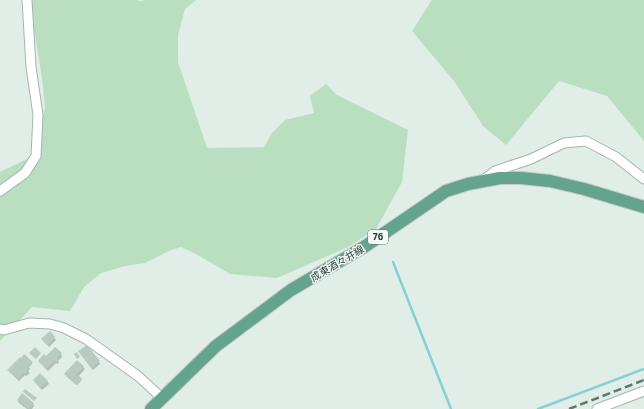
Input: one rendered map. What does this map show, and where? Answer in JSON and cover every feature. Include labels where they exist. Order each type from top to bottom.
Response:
[{"type":"main road","name":"成東酒々井線","points":[[151,409],[216,346],[291,290],[364,247],[446,192],[468,184],[482,181],[500,178],[521,178],[550,181],[584,189],[644,207]]},
{"type":"street","points":[[0,191],[26,173],[36,156],[38,115],[30,67],[27,0]]},
{"type":"street","points":[[482,181],[495,171],[531,159],[564,143],[586,141],[616,157],[644,179]]},
{"type":"street","points":[[0,330],[29,323],[50,324],[64,328],[86,340],[138,376],[162,398]]},
{"type":"street","points":[[597,409],[644,391]]},
{"type":"green space","points":[[25,0],[196,0],[185,9],[178,35],[178,62],[207,148],[264,147],[272,133],[285,120],[314,113],[310,96],[326,84],[337,95],[408,130],[402,182],[376,229],[348,247],[277,278],[230,274],[181,247],[169,251],[145,263],[125,266],[101,273],[84,287],[70,311],[32,307],[0,341],[0,172],[31,157],[45,108],[35,35]]},
{"type":"green space","points":[[432,0],[644,0],[644,141],[607,96],[559,81],[506,145],[483,126],[454,81],[412,31]]},
{"type":"building","points":[[50,331],[55,337],[47,345],[41,339]]},
{"type":"building","points":[[87,345],[100,361],[91,368],[78,351]]},
{"type":"building","points":[[35,347],[41,353],[36,359],[29,353]]},
{"type":"building","points":[[55,347],[62,353],[57,358],[59,359],[56,362],[54,361],[46,369],[38,361],[44,354],[46,356]]},
{"type":"building","points":[[77,352],[80,357],[77,359],[74,354]]},
{"type":"building","points":[[24,354],[33,362],[27,368],[29,370],[17,379],[7,370]]},
{"type":"building","points":[[77,360],[84,366],[72,380],[64,374]]},
{"type":"building","points":[[40,373],[48,381],[40,388],[33,380]]},
{"type":"building","points":[[78,375],[82,379],[76,385],[72,381]]},
{"type":"building","points":[[25,389],[37,398],[34,401],[23,392]]},
{"type":"building","points":[[22,393],[34,403],[29,409],[17,400]]},
{"type":"waterway","points":[[393,262],[451,409]]},
{"type":"waterway","points":[[538,409],[644,369]]},
{"type":"railway","points":[[569,409],[644,380]]}]
